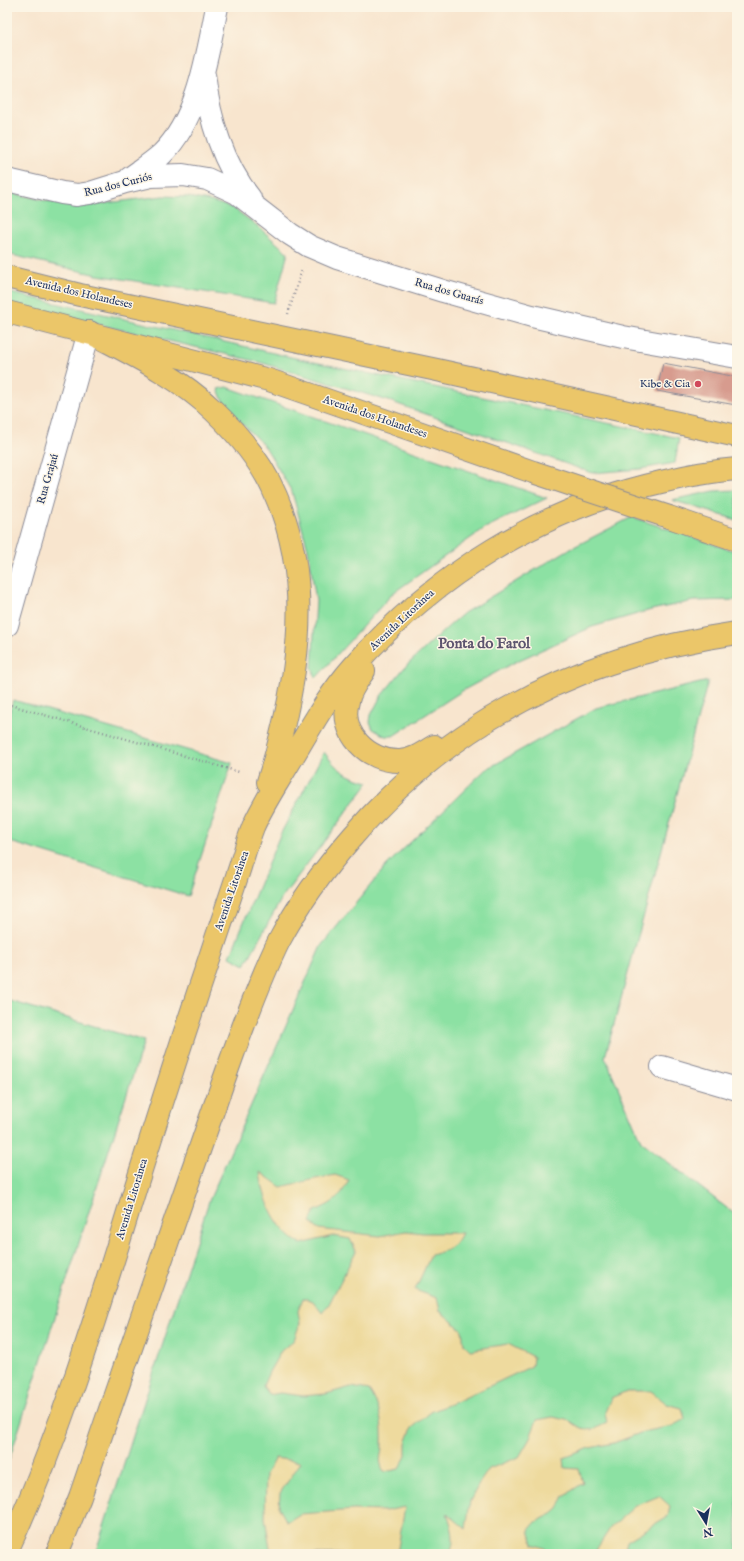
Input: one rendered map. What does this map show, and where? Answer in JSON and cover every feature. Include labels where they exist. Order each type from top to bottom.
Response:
[{"type":"main road","name":"Avenida dos Holandeses","points":[[7,277],[80,295],[437,370],[737,436]]},
{"type":"main road","name":"Avenida dos Holandeses","points":[[7,312],[89,332],[268,380],[533,472],[737,540]]},
{"type":"main road","points":[[89,332],[150,364],[182,385],[214,410],[240,438],[258,463],[276,496],[289,532],[295,561],[298,591],[299,626],[296,668],[279,743],[254,827]]},
{"type":"main road","name":"Avenida Litorânea","points":[[7,1551],[38,1480],[84,1353],[172,1068],[254,827],[292,757],[336,689],[353,667],[394,626],[442,583],[468,564],[497,546],[551,518],[601,498],[674,479],[737,469]]},
{"type":"main road","points":[[394,626],[350,693],[347,701],[346,712],[347,723],[351,734],[359,744],[377,757],[389,760],[407,760],[422,754],[448,736],[491,711],[536,690],[588,670],[657,648],[737,633]]},
{"type":"main road","points":[[57,1554],[80,1497],[235,1048],[264,971],[296,911],[315,882],[368,818],[397,788],[427,763],[454,742],[495,715],[538,692],[588,670]]},
{"type":"street","points":[[125,182],[162,154],[171,143],[188,113],[204,72],[217,7]]},
{"type":"street","points":[[204,72],[209,107],[226,157],[243,189],[259,209]]},
{"type":"street","name":"Rua dos Curiós","points":[[7,180],[77,195],[90,193],[125,182],[151,176],[183,174]]},
{"type":"street","name":"Rua dos Guarás","points":[[183,174],[207,179],[229,188],[259,209],[290,234],[309,246],[337,258],[443,291],[532,316],[623,337],[736,354]]},
{"type":"street","name":"Rua Grajaú","points":[[7,625],[89,332]]},
{"type":"street","points":[[662,1067],[737,1089]]},
{"type":"path","points":[[288,314],[309,246]]},
{"type":"path","points":[[7,704],[239,772]]},
{"type":"green space","points":[[7,192],[75,207],[163,196],[188,197],[210,201],[233,208],[255,224],[288,253],[274,303],[97,275],[7,254]]},
{"type":"green space","points":[[7,292],[295,358],[679,438],[675,463],[640,469],[592,473],[392,402],[259,362],[7,303]]},
{"type":"green space","points":[[227,387],[547,498],[485,528],[393,593],[316,678],[312,668],[316,601],[308,549],[292,492],[266,448],[225,406],[218,389]]},
{"type":"green space","points":[[737,490],[737,520],[672,500],[714,491]]},
{"type":"green space","points":[[632,517],[737,552],[737,600],[694,601],[651,610],[592,627],[517,661],[462,691],[393,736],[385,736],[373,729],[370,722],[371,715],[381,696],[405,667],[464,613],[566,551]]},
{"type":"green space","points":[[708,681],[605,1057],[641,1141],[737,1216],[737,1554],[95,1554],[209,1201],[321,946],[387,865],[485,770],[596,708]]},
{"type":"green space","points":[[13,700],[232,763],[188,896],[7,841],[7,722]]},
{"type":"green space","points":[[324,752],[343,772],[355,778],[369,782],[283,896],[245,965],[230,957],[280,835]]},
{"type":"green space","points":[[7,1000],[144,1041],[7,1466]]},
{"type":"sand","points":[[260,1172],[281,1187],[335,1175],[349,1180],[336,1199],[315,1211],[310,1222],[319,1229],[380,1236],[406,1231],[423,1233],[462,1233],[453,1246],[442,1252],[431,1255],[415,1290],[437,1298],[440,1311],[462,1330],[464,1344],[470,1350],[508,1344],[533,1357],[532,1366],[431,1412],[412,1428],[406,1443],[406,1456],[399,1469],[384,1472],[380,1461],[382,1437],[380,1416],[376,1402],[369,1390],[351,1387],[326,1394],[303,1396],[280,1393],[269,1395],[263,1386],[281,1351],[294,1340],[300,1323],[298,1311],[303,1298],[313,1301],[322,1313],[329,1304],[356,1251],[350,1239],[333,1236],[301,1244],[292,1238],[284,1231],[272,1213],[264,1192]]},
{"type":"sand","points":[[627,1391],[651,1391],[667,1404],[682,1408],[685,1419],[672,1426],[643,1432],[614,1443],[590,1448],[564,1458],[565,1468],[579,1469],[583,1483],[564,1496],[558,1509],[552,1514],[536,1522],[529,1530],[533,1544],[547,1549],[551,1554],[450,1554],[453,1539],[452,1528],[447,1513],[466,1529],[470,1501],[480,1482],[489,1469],[519,1457],[529,1440],[537,1420],[553,1417],[570,1421],[581,1428],[592,1430],[607,1423],[605,1412],[611,1398]]},
{"type":"sand","points":[[275,1458],[301,1462],[280,1493],[279,1508],[287,1522],[300,1514],[354,1510],[385,1511],[405,1507],[397,1554],[271,1554],[265,1518],[266,1474]]},
{"type":"sand","points":[[659,1496],[670,1506],[668,1516],[627,1541],[624,1554],[596,1554],[596,1550],[611,1527],[635,1506]]},
{"type":"building","name":"Kibe & Cia","points":[[663,363],[737,377],[736,405],[657,391]]},
{"type":"place","name":"Kibe & Cia","points":[[698,384]]},
{"type":"district","name":"Ponta do Farol","points":[[484,643]]}]
